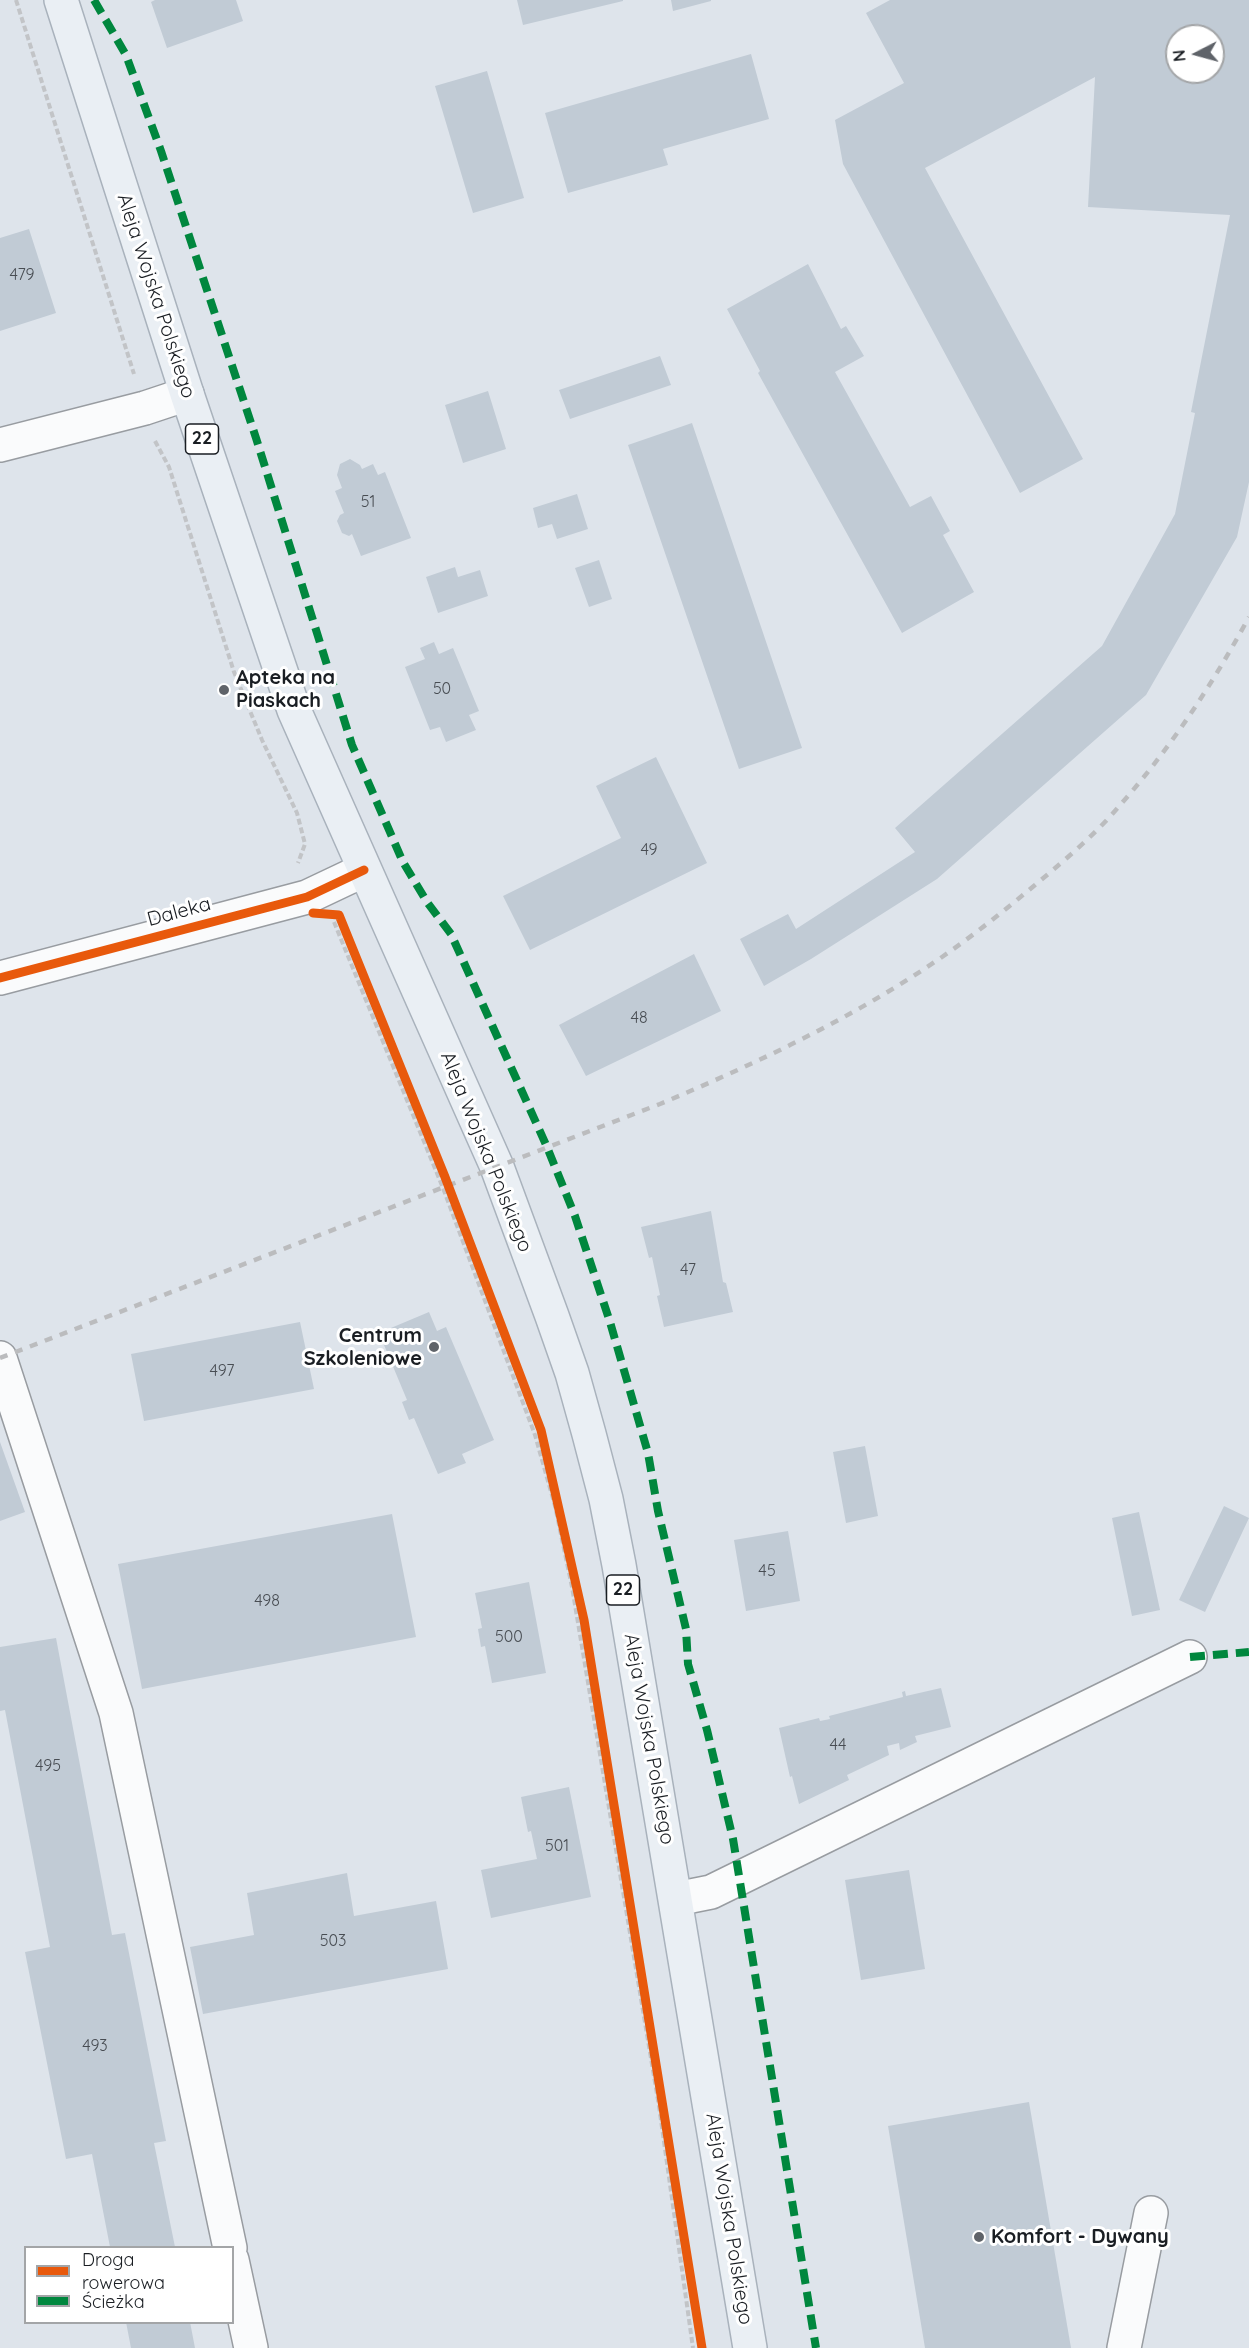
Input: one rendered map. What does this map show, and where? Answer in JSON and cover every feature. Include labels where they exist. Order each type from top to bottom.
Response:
[{"type":"main road","name":"Aleja Wojska Polskiego","points":[[61,0],[187,394],[294,710],[496,1167],[572,1373],[606,1499],[619,1565],[750,2348]]},
{"type":"street","points":[[0,445],[145,408],[187,394]]},
{"type":"street","name":"Daleka","points":[[0,978],[310,905],[364,870]]},
{"type":"street","points":[[0,1358],[116,1713],[230,2246]]},
{"type":"street","points":[[676,1899],[711,1892],[1190,1657]]},
{"type":"street","points":[[1124,2348],[1151,2213]]},
{"type":"street","points":[[234,2269],[251,2348]]},
{"type":"path","points":[[16,0],[154,440],[169,467],[234,672],[262,740],[297,813],[305,844],[295,870],[315,919],[333,921],[480,1284],[535,1435],[552,1496],[572,1587],[658,2106],[693,2348]]},
{"type":"path","points":[[310,905],[339,915],[445,1177],[541,1430],[584,1620],[702,2348]]},
{"type":"building","points":[[155,0],[236,0],[243,21],[167,48],[151,2]]},
{"type":"building","points":[[517,0],[623,0],[623,1],[523,25]]},
{"type":"building","points":[[671,0],[711,0],[711,1],[673,11]]},
{"type":"building","points":[[890,0],[1249,0],[1249,482],[1237,537],[1146,695],[937,879],[764,986],[740,939],[788,914],[796,929],[915,852],[895,828],[1102,646],[1175,514],[1195,413],[1191,412],[1230,215],[1088,207],[1095,77],[925,168],[1083,459],[1020,493],[843,164],[835,120],[904,83],[866,13]]},
{"type":"building","points":[[751,54],[769,119],[663,149],[668,165],[568,193],[545,113]]},
{"type":"building","points":[[487,71],[524,198],[473,213],[435,86]]},
{"type":"building","points":[[29,229],[56,313],[0,331],[0,238]]},
{"type":"building","points":[[808,264],[841,329],[846,326],[864,356],[835,372],[910,507],[931,496],[950,531],[943,535],[974,592],[902,633],[758,373],[760,371],[727,309]]},
{"type":"building","points":[[660,356],[671,385],[570,419],[559,390]]},
{"type":"building","points":[[488,391],[506,449],[463,463],[445,405]]},
{"type":"building","points":[[692,423],[802,748],[739,769],[628,445]]},
{"type":"building","points":[[350,459],[362,469],[373,464],[378,475],[385,472],[411,538],[361,556],[352,534],[349,536],[342,533],[337,521],[344,513],[335,491],[342,488],[337,475],[340,464]]},
{"type":"building","points":[[577,494],[588,529],[557,539],[552,524],[538,528],[533,508]]},
{"type":"building","points":[[599,560],[612,599],[589,607],[575,568]]},
{"type":"building","points":[[455,567],[458,577],[480,570],[488,596],[438,613],[426,577]]},
{"type":"building","points":[[434,642],[439,654],[453,648],[479,711],[469,715],[476,730],[446,742],[440,727],[430,730],[405,667],[425,659],[420,648]]},
{"type":"building","points":[[656,757],[707,863],[530,950],[503,896],[621,838],[596,786]]},
{"type":"building","points":[[694,954],[721,1011],[586,1076],[559,1025]]},
{"type":"building","points":[[711,1211],[723,1282],[726,1283],[733,1312],[664,1327],[652,1257],[649,1258],[641,1227]]},
{"type":"building","points":[[429,1312],[437,1331],[446,1327],[494,1440],[462,1454],[466,1463],[438,1474],[414,1418],[409,1420],[402,1402],[407,1400],[379,1333]]},
{"type":"building","points":[[300,1322],[314,1389],[144,1421],[131,1354]]},
{"type":"building","points":[[0,1442],[25,1512],[0,1521]]},
{"type":"building","points":[[865,1446],[878,1516],[846,1523],[833,1452]]},
{"type":"building","points":[[1224,1506],[1249,1518],[1205,1612],[1179,1600]]},
{"type":"building","points":[[1139,1512],[1160,1610],[1132,1616],[1112,1518]]},
{"type":"building","points":[[392,1514],[416,1637],[142,1689],[118,1564]]},
{"type":"building","points":[[788,1531],[800,1601],[746,1611],[734,1540]]},
{"type":"building","points":[[529,1582],[546,1673],[492,1683],[485,1646],[481,1647],[478,1629],[482,1628],[475,1593]]},
{"type":"building","points":[[56,1638],[112,1935],[125,1933],[166,2141],[154,2143],[175,2246],[110,2246],[92,2154],[66,2159],[25,1952],[50,1947],[5,1710],[0,1711],[0,1647]]},
{"type":"building","points":[[941,1688],[951,1727],[915,1736],[917,1742],[900,1750],[899,1743],[887,1746],[889,1755],[847,1775],[849,1780],[799,1804],[792,1776],[790,1777],[779,1728],[819,1718],[820,1721],[830,1719],[829,1716],[903,1697],[902,1692],[905,1691],[906,1696]]},
{"type":"building","points":[[569,1787],[591,1897],[491,1918],[481,1870],[537,1859],[531,1831],[528,1832],[521,1797]]},
{"type":"building","points":[[909,1870],[925,1969],[861,1980],[845,1880]]},
{"type":"building","points":[[347,1873],[354,1916],[436,1901],[448,1969],[203,2014],[190,1947],[254,1935],[247,1893]]},
{"type":"building","name":"Komfort - Dywany","points":[[1029,2102],[1071,2348],[925,2348],[888,2126]]},
{"type":"building","points":[[126,2324],[190,2324],[195,2348],[131,2348]]},
{"type":"railway","points":[[0,1358],[660,1104],[805,1038],[875,1000],[978,931],[1058,866],[1101,826],[1140,782],[1174,737],[1206,691],[1249,617]]},
{"type":"marked path","points":[[94,0],[126,55],[161,151],[256,438],[352,745],[403,862],[427,902],[451,934],[547,1147],[575,1216],[610,1322],[648,1453],[658,1511],[686,1629],[688,1664],[707,1730],[733,1839],[816,2348]]},
{"type":"marked path","points":[[1190,1657],[1249,1652]]},
{"type":"cycle path","points":[[0,978],[307,897],[364,870]]},
{"type":"cycle path","points":[[313,913],[339,915],[445,1177],[541,1430],[584,1620],[702,2348]]},
{"type":"place","name":"Apteka na Piaskach","points":[[224,690]]},
{"type":"place","name":"Centrum Szkoleniowe","points":[[434,1347]]},
{"type":"place","name":"Komfort - Dywany","points":[[979,2237]]}]
